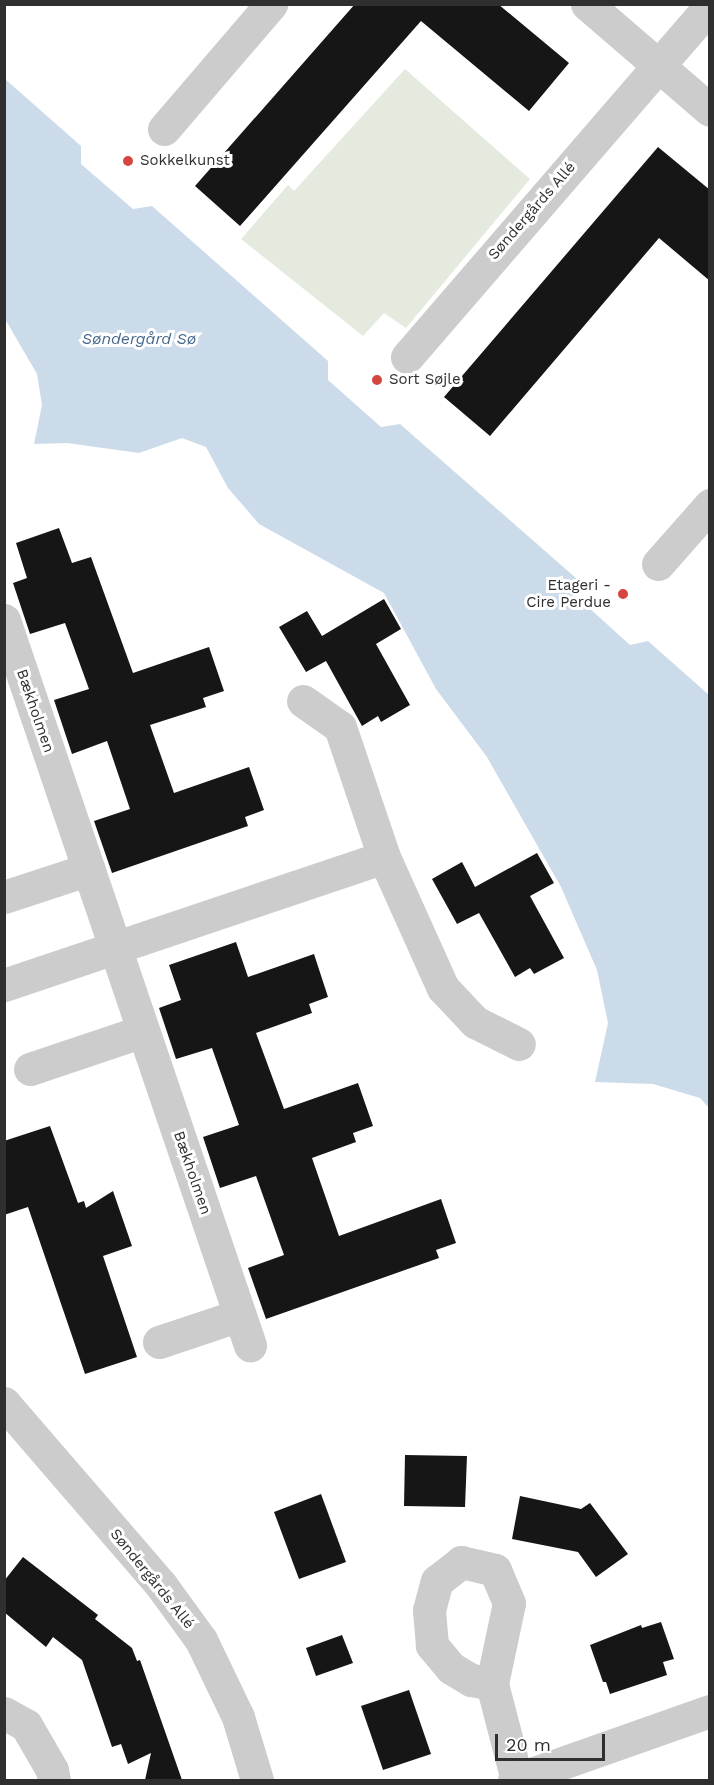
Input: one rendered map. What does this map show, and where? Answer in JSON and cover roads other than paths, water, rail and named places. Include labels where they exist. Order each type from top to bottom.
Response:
[{"type":"street","points":[[164,129],[271,4]]},
{"type":"street","points":[[587,4],[710,110]]},
{"type":"street","name":"Søndergårds Allé","points":[[407,357],[710,6]]},
{"type":"street","points":[[658,564],[710,505]]},
{"type":"street","name":"Bækholmen","points":[[4,620],[245,1330],[159,1342]]},
{"type":"street","points":[[303,701],[340,727],[384,857],[443,988],[475,1022],[519,1044]]},
{"type":"street","points":[[4,985],[384,857]]},
{"type":"street","points":[[4,897],[89,869]]},
{"type":"street","points":[[30,1069],[143,1031]]},
{"type":"street","name":"Søndergårds Allé","points":[[4,1403],[161,1585],[201,1640],[238,1717],[257,1780]]},
{"type":"street","points":[[492,1684],[516,1780],[710,1712]]},
{"type":"street","points":[[4,1713],[26,1725],[52,1770],[54,1780]]},
{"type":"water","name":"Søndergård Sø","points":[[5,79],[81,146],[81,164],[133,209],[152,206],[328,361],[328,380],[381,427],[400,424],[577,579],[576,596],[630,645],[648,641],[709,695],[709,1108],[700,1098],[653,1084],[595,1082],[608,1023],[597,970],[561,887],[487,757],[436,689],[384,593],[259,524],[228,488],[206,447],[182,438],[139,453],[67,443],[34,444],[42,405],[37,374],[5,319]]},
{"type":"place","name":"Sokkelkunst","points":[[128,161]]},
{"type":"place","name":"Sort Søjle","points":[[377,380]]},
{"type":"place","name":"Etageri - Cire Perdue","points":[[623,594]]}]
